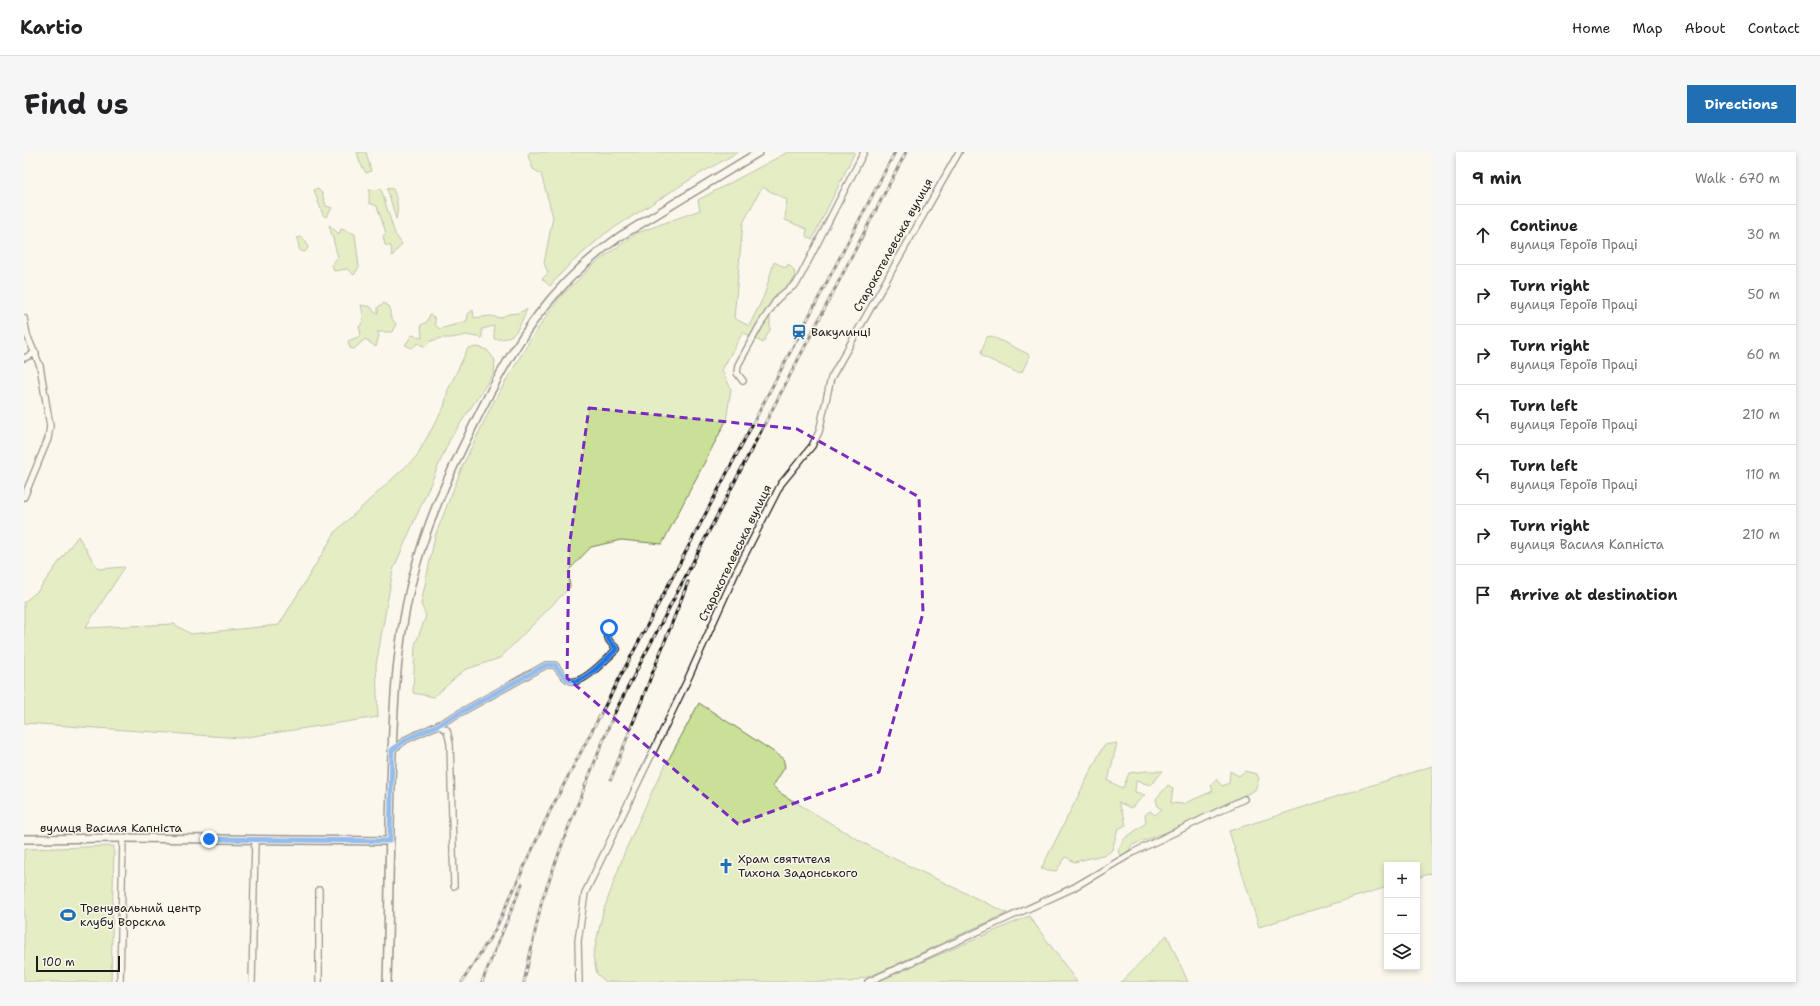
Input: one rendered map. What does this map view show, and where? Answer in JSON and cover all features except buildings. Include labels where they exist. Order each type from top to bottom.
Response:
[{"type":"main road","points":[[387,982],[393,706],[402,629],[413,577],[422,545],[443,492],[475,423],[523,335],[549,299],[574,272],[597,252],[642,222],[759,152]]},
{"type":"main road","name":"вулиця Василя Капніста","points":[[24,839],[123,838],[390,841]]},
{"type":"street","points":[[743,381],[737,373],[738,365],[760,324],[778,298],[797,283],[864,152]]},
{"type":"street","name":"Старокотелевська вулиця","points":[[579,982],[578,941],[585,893],[686,683],[736,572],[781,484],[812,446],[820,432],[831,378],[959,152]]},
{"type":"street","points":[[24,318],[27,335],[36,353],[45,389],[50,426],[48,439],[24,497]]},
{"type":"street","points":[[24,358],[36,353]]},
{"type":"street","points":[[392,750],[407,739],[438,725],[546,665],[555,665],[566,678],[571,681],[578,681],[585,678],[617,649],[606,635],[609,628]]},
{"type":"street","points":[[438,725],[446,730],[450,744],[454,886]]},
{"type":"street","points":[[868,982],[1073,888],[1134,852],[1244,799]]},
{"type":"street","points":[[120,982],[123,838]]},
{"type":"street","points":[[252,982],[255,840]]},
{"type":"street","points":[[319,890],[319,982]]},
{"type":"highlighted area","points":[[589,408],[797,429],[919,497],[923,613],[879,772],[738,824],[567,678],[569,548]]},
{"type":"green space","points":[[357,152],[366,152],[371,171],[366,173],[360,163]]},
{"type":"green space","points":[[530,152],[738,152],[691,179],[606,233],[569,265],[550,286],[542,279],[548,273],[544,263],[553,217],[541,174],[533,169],[528,156]]},
{"type":"green space","points":[[788,152],[855,152],[812,240],[806,236],[807,229],[785,220],[787,200],[762,187],[743,223],[734,318],[749,326],[764,296],[774,262],[786,268],[788,264],[794,270],[795,277],[770,315],[770,330],[763,343],[743,332],[722,370],[731,389],[726,421],[662,544],[621,540],[591,547],[568,571],[570,587],[500,658],[464,670],[434,697],[413,693],[415,645],[426,616],[421,604],[435,536],[463,465],[493,403],[530,340],[560,297],[597,262],[637,233],[700,210],[698,200]]},
{"type":"green space","points":[[317,188],[322,193],[326,206],[332,208],[326,217],[323,215],[314,190]]},
{"type":"green space","points":[[387,188],[393,189],[396,196],[396,219]]},
{"type":"green space","points":[[381,189],[395,234],[402,244],[392,256],[391,246],[385,245],[383,236],[386,233],[377,206],[369,203],[369,190]]},
{"type":"green space","points":[[329,225],[339,234],[341,229],[355,234],[359,267],[354,275],[347,269],[334,271],[332,264],[338,257]]},
{"type":"green space","points":[[301,237],[306,241],[308,248],[305,252],[300,251],[297,238]]},
{"type":"green space","points":[[384,303],[390,307],[390,316],[396,324],[393,332],[377,332],[379,335],[376,347],[365,339],[354,349],[350,348],[348,341],[358,337],[361,334],[359,327],[363,322],[363,317],[361,305],[371,307],[375,313],[378,313],[378,307]]},
{"type":"green space","points":[[527,309],[516,331],[508,338],[494,339],[494,326],[482,329],[482,338],[466,335],[431,341],[425,347],[418,343],[412,348],[405,345],[412,335],[422,338],[421,325],[427,322],[430,314],[435,318],[435,325],[440,329],[467,321],[468,314],[473,310],[474,318],[490,316],[500,318],[508,314],[518,313]]},
{"type":"green space","points":[[991,336],[1028,354],[1029,357],[1022,372],[1018,373],[982,356],[981,352],[987,337]]},
{"type":"green space","points":[[478,347],[487,350],[495,360],[494,373],[450,439],[393,570],[376,665],[378,717],[241,738],[24,723],[24,602],[38,591],[78,536],[98,569],[125,567],[85,628],[174,624],[191,634],[279,625],[336,531],[416,457],[444,407],[448,390],[468,348]]},
{"type":"green space","points":[[699,703],[783,758],[785,767],[773,786],[780,793],[874,849],[1007,913],[878,973],[851,982],[606,982],[597,974],[593,956],[603,912],[625,851],[657,781]]},
{"type":"green space","points":[[1117,743],[1108,781],[1123,788],[1129,773],[1163,771],[1151,785],[1136,781],[1135,792],[1145,795],[1131,808],[1118,802],[1126,825],[1118,829],[1112,850],[1107,854],[1074,862],[1066,857],[1056,871],[1041,869],[1104,745]]},
{"type":"green space","points":[[1432,766],[1432,873],[1420,877],[1420,862],[1384,862],[1384,888],[1259,927],[1229,831]]},
{"type":"green space","points":[[1230,771],[1239,776],[1245,771],[1257,774],[1259,779],[1255,790],[1179,827],[1132,845],[1128,852],[1120,857],[1118,850],[1124,839],[1146,823],[1145,815],[1150,811],[1155,815],[1162,809],[1158,807],[1156,799],[1168,785],[1173,788],[1171,803],[1183,804],[1213,791],[1211,785],[1216,779],[1222,786],[1229,783]]},
{"type":"green space","name":"Тренувальний центр клубу Ворскла","points":[[114,846],[111,982],[24,982],[24,849]]},
{"type":"green space","points":[[1029,916],[1077,982],[876,982]]},
{"type":"green space","points":[[1167,935],[1188,982],[1121,982]]},
{"type":"railway","points":[[462,982],[495,930],[550,811],[895,152]]},
{"type":"railway","points":[[524,982],[542,900],[567,831],[614,714],[906,152]]},
{"type":"railway","points":[[611,779],[688,582]]},
{"type":"railway","points":[[482,982],[522,884]]},
{"type":"place","name":"Вакулинці","points":[[799,332]]},
{"type":"place","name":"Храм святителя Тихона Задонського","points":[[726,866]]},
{"type":"place","name":"Тренувальний центр клубу Ворскла","points":[[68,915]]},
{"type":"route","points":[[209,839],[390,841],[392,750],[407,739],[429,730],[444,720],[546,665],[555,665],[566,678],[571,681],[578,681],[585,678],[617,649],[606,635],[609,628]]}]
